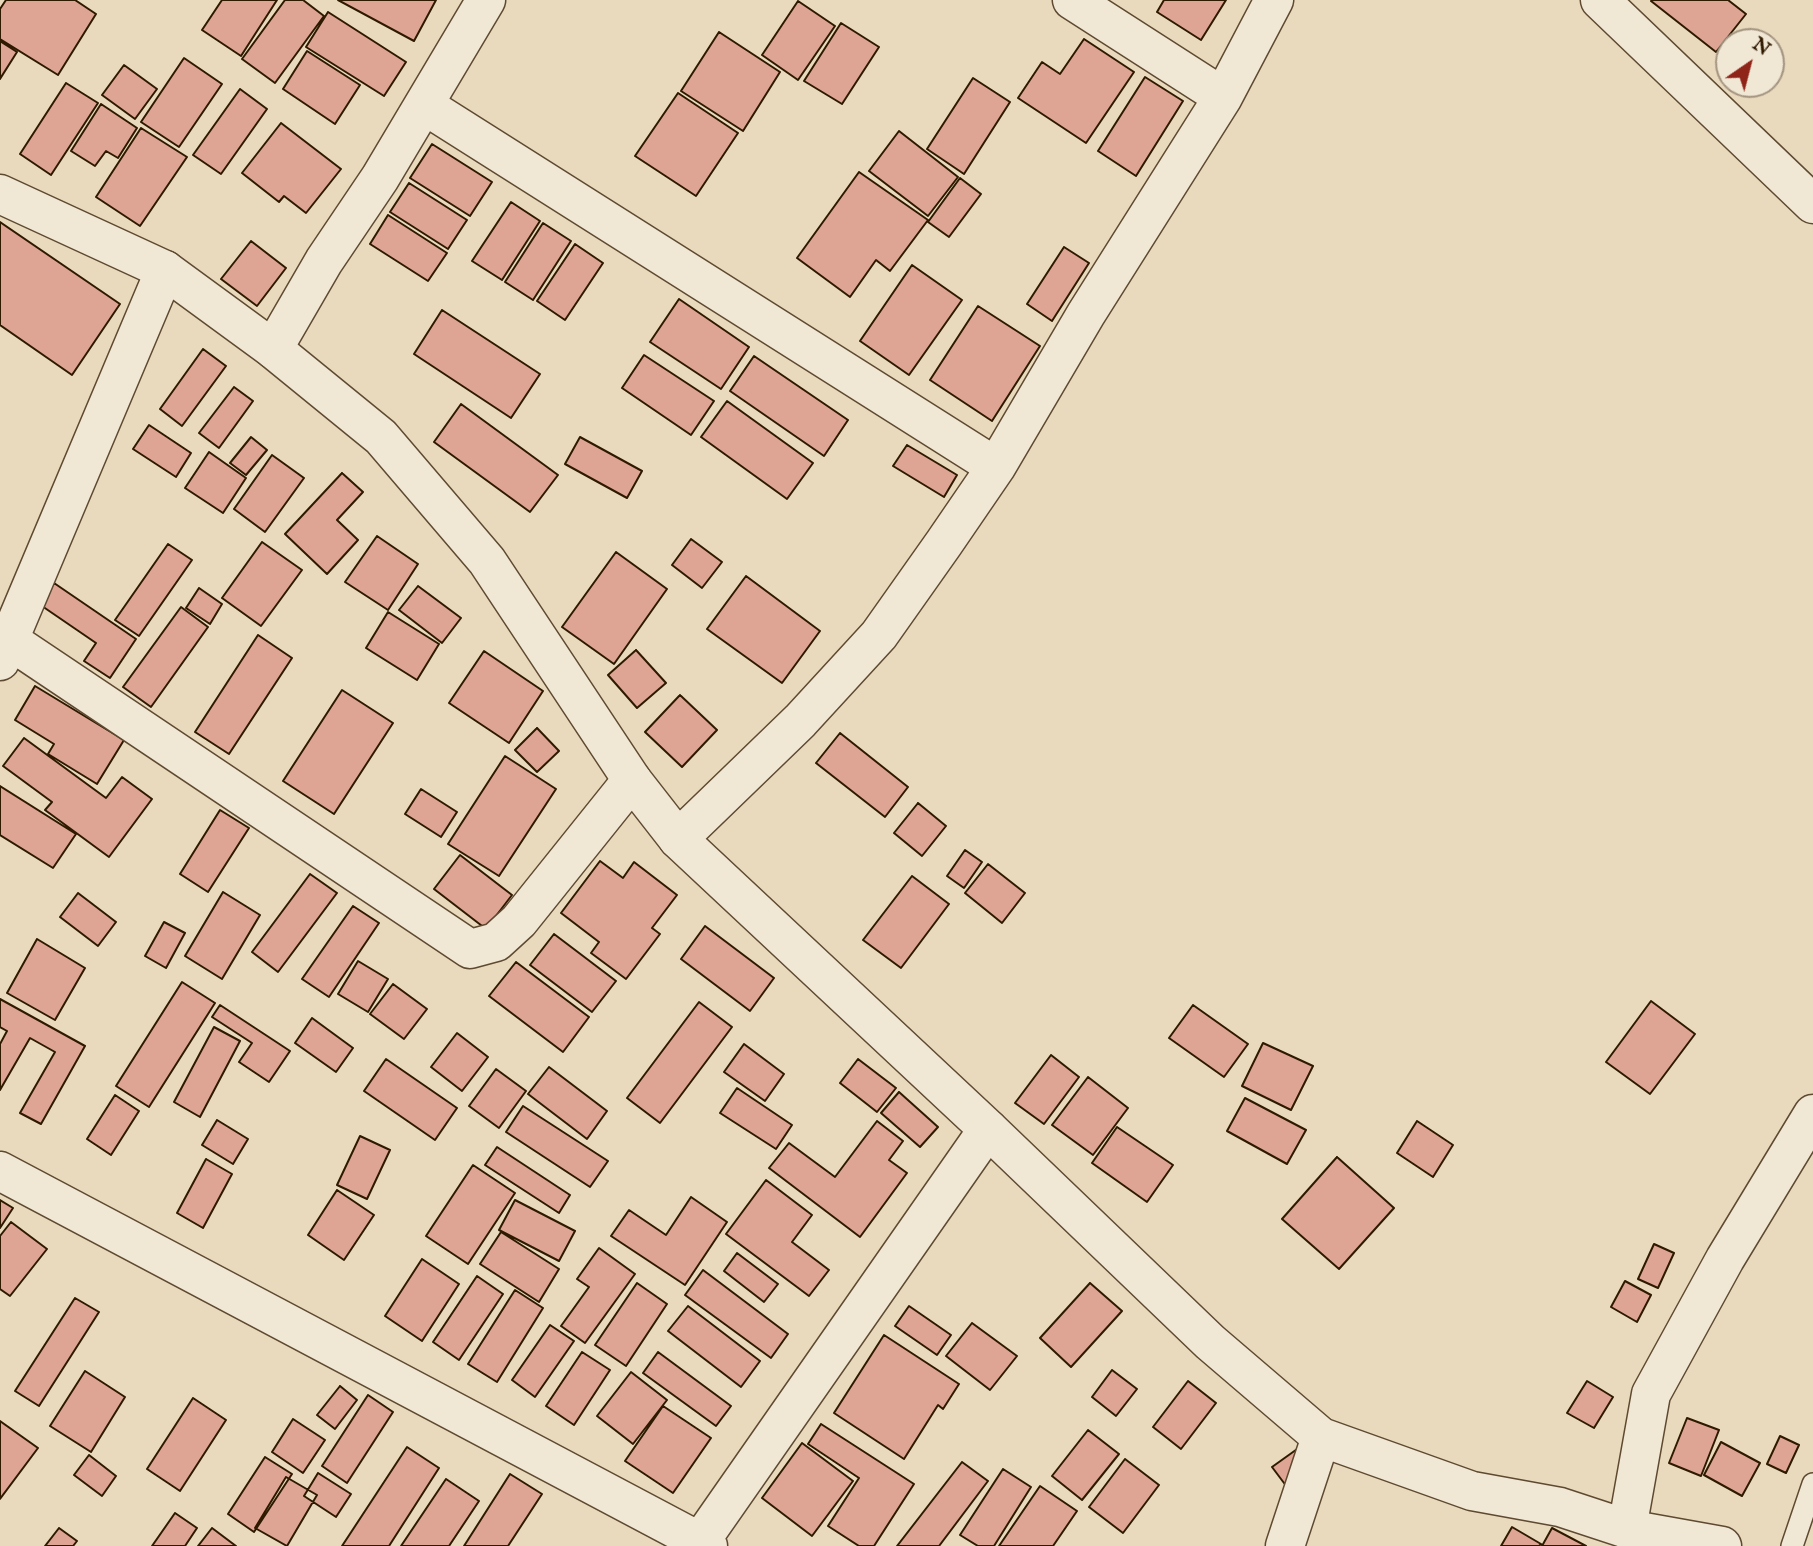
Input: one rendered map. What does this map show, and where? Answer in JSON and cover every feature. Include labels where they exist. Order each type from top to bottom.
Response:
[{"type":"street","points":[[272,349],[324,261],[380,178],[486,0]]},
{"type":"street","points":[[1072,0],[1223,97]]},
{"type":"street","points":[[678,838],[800,721],[879,635],[996,467],[1086,314],[1223,97],[1274,0]]},
{"type":"street","points":[[1600,0],[1813,204]]},
{"type":"street","points":[[424,105],[996,467]]},
{"type":"street","points":[[0,194],[165,270],[272,349],[381,437],[487,561],[632,780],[678,838],[1210,1342],[1321,1437],[1472,1491],[1560,1507],[1627,1529],[1722,1546]]},
{"type":"street","points":[[165,270],[3,645],[470,949],[496,942],[519,921],[632,780]]},
{"type":"street","points":[[1627,1529],[1651,1394],[1725,1259],[1813,1114]]},
{"type":"street","points":[[0,1171],[702,1545],[988,1129]]},
{"type":"street","points":[[1285,1546],[1321,1437]]},
{"type":"lane","points":[[1792,1546],[1813,1484]]},
{"type":"building","points":[[6,0],[75,0],[96,14],[58,75],[0,39],[0,9]]},
{"type":"building","points":[[222,0],[277,0],[241,56],[202,30]]},
{"type":"building","points":[[285,0],[303,0],[324,16],[275,83],[242,59]]},
{"type":"building","points":[[338,0],[436,0],[414,41]]},
{"type":"building","points":[[1164,0],[1226,0],[1201,40],[1157,12]]},
{"type":"building","points":[[1728,0],[1746,14],[1735,28],[1715,28],[1715,51],[1651,1]]},
{"type":"building","points":[[798,1],[835,26],[798,80],[762,55]]},
{"type":"building","points":[[328,12],[406,62],[384,96],[306,47]]},
{"type":"building","points":[[841,23],[879,47],[842,104],[804,81]]},
{"type":"building","points":[[719,32],[780,72],[743,131],[681,91]]},
{"type":"building","points":[[1084,39],[1134,72],[1086,143],[1018,98],[1042,62],[1060,74]]},
{"type":"building","points":[[0,41],[17,52],[0,79]]},
{"type":"building","points":[[307,51],[360,85],[335,124],[283,89]]},
{"type":"building","points":[[184,58],[222,84],[179,147],[141,122]]},
{"type":"building","points":[[124,65],[157,89],[135,119],[102,95]]},
{"type":"building","points":[[1145,77],[1183,101],[1136,176],[1098,151]]},
{"type":"building","points":[[973,78],[1010,102],[964,174],[927,149]]},
{"type":"building","points":[[66,83],[98,103],[51,175],[20,154]]},
{"type":"building","points":[[240,89],[267,109],[221,174],[193,155]]},
{"type":"building","points":[[678,93],[738,133],[696,196],[635,156]]},
{"type":"building","points":[[101,104],[137,128],[118,158],[106,151],[95,166],[71,151]]},
{"type":"building","points":[[281,123],[341,169],[306,213],[284,196],[279,202],[242,173]]},
{"type":"building","points":[[141,128],[187,157],[140,226],[96,197]]},
{"type":"building","points":[[899,131],[958,177],[928,216],[869,171]]},
{"type":"building","points":[[432,144],[492,182],[470,216],[410,178]]},
{"type":"building","points":[[859,172],[928,220],[890,271],[876,260],[850,297],[797,258]]},
{"type":"building","points":[[960,178],[981,194],[949,237],[928,222]]},
{"type":"building","points":[[409,183],[467,220],[448,249],[390,212]]},
{"type":"building","points":[[511,202],[540,221],[502,280],[472,261]]},
{"type":"building","points":[[388,215],[447,253],[428,281],[370,244]]},
{"type":"building","points":[[0,222],[120,304],[72,375],[0,325]]},
{"type":"building","points":[[543,223],[571,241],[533,300],[505,282]]},
{"type":"building","points":[[251,241],[286,268],[257,306],[221,279]]},
{"type":"building","points":[[575,244],[603,263],[565,320],[537,301]]},
{"type":"building","points":[[1064,247],[1089,263],[1052,321],[1027,304]]},
{"type":"building","points":[[912,265],[962,300],[909,375],[860,341]]},
{"type":"building","points":[[679,299],[749,347],[721,389],[650,342]]},
{"type":"building","points":[[978,306],[1040,346],[992,421],[930,380]]},
{"type":"building","points":[[442,310],[540,374],[511,418],[414,354]]},
{"type":"building","points":[[203,349],[226,366],[182,426],[160,409]]},
{"type":"building","points":[[644,355],[714,401],[691,435],[622,388]]},
{"type":"building","points":[[754,356],[848,420],[824,456],[730,391]]},
{"type":"building","points":[[234,387],[253,401],[219,448],[199,433]]},
{"type":"building","points":[[727,401],[813,463],[787,499],[701,437]]},
{"type":"building","points":[[461,404],[558,475],[530,512],[434,442]]},
{"type":"building","points":[[149,425],[191,453],[176,477],[133,449]]},
{"type":"building","points":[[251,437],[267,450],[246,475],[230,463]]},
{"type":"building","points":[[580,437],[642,471],[627,498],[565,464]]},
{"type":"building","points":[[907,445],[957,475],[944,497],[893,466]]},
{"type":"building","points":[[209,452],[246,478],[223,513],[185,488]]},
{"type":"building","points":[[272,455],[304,478],[265,532],[234,509]]},
{"type":"building","points":[[342,473],[363,492],[337,520],[358,540],[327,574],[285,534]]},
{"type":"building","points":[[377,536],[418,564],[388,610],[345,582]]},
{"type":"building","points":[[691,539],[722,562],[702,588],[672,565]]},
{"type":"building","points":[[262,542],[302,570],[261,626],[222,598]]},
{"type":"building","points":[[168,544],[192,560],[139,636],[115,620]]},
{"type":"building","points":[[616,552],[667,589],[614,664],[562,627]]},
{"type":"building","points":[[746,576],[820,631],[782,683],[707,629]]},
{"type":"building","points":[[54,583],[136,639],[110,678],[84,661],[96,643],[39,604]]},
{"type":"building","points":[[418,586],[461,618],[442,643],[399,610]]},
{"type":"building","points":[[199,588],[222,604],[210,624],[186,608]]},
{"type":"building","points":[[181,607],[208,627],[151,707],[123,687]]},
{"type":"building","points":[[388,612],[439,644],[417,680],[366,648]]},
{"type":"building","points":[[258,635],[292,658],[229,754],[195,732]]},
{"type":"building","points":[[636,650],[666,683],[637,708],[608,675]]},
{"type":"building","points":[[484,651],[543,691],[509,743],[449,703]]},
{"type":"building","points":[[35,686],[124,740],[97,784],[48,754],[54,744],[15,720]]},
{"type":"building","points":[[342,690],[393,723],[334,814],[283,781]]},
{"type":"building","points":[[680,695],[717,730],[682,767],[645,732]]},
{"type":"building","points":[[537,728],[559,751],[537,772],[515,750]]},
{"type":"building","points":[[840,733],[908,787],[885,817],[816,763]]},
{"type":"building","points":[[24,738],[106,798],[122,777],[152,799],[109,857],[45,810],[52,802],[3,766]]},
{"type":"building","points":[[505,756],[556,789],[499,876],[448,844]]},
{"type":"building","points":[[0,786],[76,834],[53,868],[0,835]]},
{"type":"building","points":[[421,789],[457,812],[441,837],[405,814]]},
{"type":"building","points":[[918,803],[946,826],[922,856],[894,833]]},
{"type":"building","points":[[220,810],[249,828],[208,892],[180,874]]},
{"type":"building","points":[[965,850],[982,862],[964,888],[947,876]]},
{"type":"building","points":[[460,855],[512,895],[486,929],[434,889]]},
{"type":"building","points":[[600,861],[623,878],[634,862],[677,895],[652,928],[660,934],[626,979],[591,953],[599,942],[561,913]]},
{"type":"building","points":[[988,864],[1025,893],[1002,923],[965,893]]},
{"type":"building","points":[[310,874],[337,893],[278,972],[252,952]]},
{"type":"building","points":[[912,876],[949,904],[901,968],[863,940]]},
{"type":"building","points":[[223,892],[260,915],[222,979],[185,956]]},
{"type":"building","points":[[78,893],[116,922],[98,946],[60,917]]},
{"type":"building","points":[[353,906],[379,923],[329,997],[302,979]]},
{"type":"building","points":[[164,922],[185,933],[166,968],[145,956]]},
{"type":"building","points":[[705,926],[774,978],[750,1011],[681,959]]},
{"type":"building","points":[[554,934],[616,981],[592,1012],[530,965]]},
{"type":"building","points":[[37,939],[85,968],[55,1020],[7,993]]},
{"type":"building","points":[[358,961],[388,979],[368,1012],[338,994]]},
{"type":"building","points":[[516,962],[589,1017],[563,1052],[489,996]]},
{"type":"building","points":[[182,982],[215,1003],[149,1107],[116,1086]]},
{"type":"building","points":[[393,984],[427,1009],[404,1039],[370,1014]]},
{"type":"building","points":[[0,999],[85,1046],[41,1124],[20,1113],[55,1052],[30,1038],[0,1090],[0,1044],[7,1031],[0,1027]]},
{"type":"building","points":[[1651,1001],[1695,1034],[1650,1094],[1606,1062]]},
{"type":"building","points":[[699,1002],[732,1027],[660,1123],[627,1098]]},
{"type":"building","points":[[220,1005],[290,1051],[269,1082],[239,1062],[252,1043],[212,1017]]},
{"type":"building","points":[[1193,1005],[1248,1044],[1224,1077],[1169,1038]]},
{"type":"building","points":[[312,1018],[353,1048],[336,1072],[295,1043]]},
{"type":"building","points":[[214,1027],[240,1041],[200,1117],[174,1102]]},
{"type":"building","points":[[457,1033],[488,1057],[462,1091],[431,1067]]},
{"type":"building","points":[[1263,1043],[1313,1066],[1291,1110],[1242,1086]]},
{"type":"building","points":[[744,1044],[784,1074],[765,1101],[724,1072]]},
{"type":"building","points":[[1051,1055],[1079,1077],[1044,1124],[1015,1103]]},
{"type":"building","points":[[386,1059],[457,1108],[435,1140],[364,1091]]},
{"type":"building","points":[[858,1059],[896,1088],[877,1112],[840,1083]]},
{"type":"building","points":[[549,1067],[607,1111],[587,1139],[528,1094]]},
{"type":"building","points":[[496,1069],[526,1091],[499,1128],[469,1106]]},
{"type":"building","points":[[1088,1077],[1128,1108],[1093,1155],[1052,1125]]},
{"type":"building","points":[[737,1088],[792,1125],[776,1149],[720,1113]]},
{"type":"building","points":[[899,1092],[938,1127],[920,1147],[881,1113]]},
{"type":"building","points":[[115,1095],[139,1111],[111,1155],[87,1139]]},
{"type":"building","points":[[1245,1098],[1306,1130],[1287,1164],[1227,1131]]},
{"type":"building","points":[[523,1106],[608,1161],[590,1187],[506,1132]]},
{"type":"building","points":[[217,1120],[248,1139],[233,1164],[202,1145]]},
{"type":"building","points":[[877,1121],[903,1141],[889,1160],[907,1173],[860,1237],[769,1168],[789,1143],[835,1177]]},
{"type":"building","points":[[1417,1121],[1453,1145],[1433,1177],[1397,1153]]},
{"type":"building","points":[[1117,1127],[1173,1165],[1147,1202],[1092,1163]]},
{"type":"building","points":[[360,1136],[390,1150],[367,1199],[337,1185]]},
{"type":"building","points":[[497,1147],[570,1195],[559,1213],[485,1165]]},
{"type":"building","points":[[1337,1157],[1394,1208],[1339,1269],[1282,1219]]},
{"type":"building","points":[[206,1159],[232,1174],[203,1228],[177,1213]]},
{"type":"building","points":[[473,1165],[515,1193],[468,1264],[426,1236]]},
{"type":"building","points":[[766,1180],[812,1215],[792,1242],[829,1270],[809,1296],[726,1234]]},
{"type":"building","points":[[337,1190],[374,1215],[344,1260],[308,1235]]},
{"type":"building","points":[[691,1197],[727,1222],[685,1285],[611,1236],[629,1210],[666,1235]]},
{"type":"building","points":[[0,1200],[13,1208],[0,1228]]},
{"type":"building","points":[[515,1200],[575,1231],[559,1261],[499,1230]]},
{"type":"building","points":[[11,1222],[47,1249],[10,1296],[0,1289],[0,1236]]},
{"type":"building","points":[[501,1232],[559,1269],[539,1302],[480,1264]]},
{"type":"building","points":[[1654,1244],[1674,1253],[1658,1288],[1638,1279]]},
{"type":"building","points":[[599,1248],[635,1274],[585,1343],[561,1326],[589,1287],[577,1279]]},
{"type":"building","points":[[737,1253],[778,1284],[764,1302],[724,1271]]},
{"type":"building","points":[[422,1259],[459,1284],[422,1341],[385,1316]]},
{"type":"building","points":[[703,1270],[788,1334],[771,1358],[685,1295]]},
{"type":"building","points":[[477,1276],[503,1294],[459,1360],[433,1342]]},
{"type":"building","points":[[1625,1281],[1651,1295],[1637,1322],[1611,1307]]},
{"type":"building","points":[[637,1283],[667,1304],[626,1366],[595,1345]]},
{"type":"building","points":[[1090,1283],[1122,1311],[1071,1367],[1040,1338]]},
{"type":"building","points":[[515,1290],[543,1308],[497,1382],[468,1364]]},
{"type":"building","points":[[75,1298],[99,1312],[39,1406],[15,1391]]},
{"type":"building","points":[[688,1306],[760,1361],[741,1387],[668,1331]]},
{"type":"building","points":[[909,1306],[951,1335],[937,1355],[895,1326]]},
{"type":"building","points":[[972,1323],[1017,1356],[990,1390],[946,1356]]},
{"type":"building","points":[[550,1325],[574,1341],[535,1397],[512,1380]]},
{"type":"building","points":[[884,1335],[959,1384],[943,1409],[938,1405],[904,1459],[834,1413]]},
{"type":"building","points":[[582,1352],[610,1370],[574,1425],[546,1406]]},
{"type":"building","points":[[658,1352],[731,1406],[716,1426],[643,1373]]},
{"type":"building","points":[[1112,1370],[1137,1389],[1116,1416],[1092,1397]]},
{"type":"building","points":[[85,1371],[125,1397],[91,1452],[50,1426]]},
{"type":"building","points":[[631,1372],[667,1400],[633,1444],[597,1416]]},
{"type":"building","points":[[1188,1381],[1216,1403],[1181,1449],[1153,1427]]},
{"type":"building","points":[[1587,1381],[1613,1397],[1594,1428],[1567,1413]]},
{"type":"building","points":[[340,1386],[357,1400],[335,1429],[317,1415]]},
{"type":"building","points":[[368,1395],[393,1412],[347,1483],[322,1466]]},
{"type":"building","points":[[193,1398],[226,1420],[180,1491],[147,1469]]},
{"type":"building","points":[[663,1406],[711,1438],[673,1493],[625,1461]]},
{"type":"building","points":[[1687,1418],[1719,1430],[1701,1476],[1669,1463]]},
{"type":"building","points":[[293,1419],[325,1440],[303,1473],[272,1452]]},
{"type":"building","points":[[0,1421],[38,1448],[0,1499]]},
{"type":"building","points":[[821,1424],[914,1484],[874,1546],[859,1546],[828,1526],[859,1478],[808,1444]]},
{"type":"building","points":[[1088,1430],[1119,1454],[1082,1500],[1052,1476]]},
{"type":"building","points":[[1780,1436],[1799,1445],[1786,1473],[1767,1464]]},
{"type":"building","points":[[1314,1437],[1287,1487],[1272,1467]]},
{"type":"building","points":[[1721,1442],[1760,1463],[1742,1496],[1704,1475]]},
{"type":"building","points":[[802,1443],[853,1481],[812,1536],[762,1498]]},
{"type":"building","points":[[407,1447],[439,1468],[389,1546],[342,1546]]},
{"type":"building","points":[[89,1455],[116,1476],[102,1496],[74,1475]]},
{"type":"building","points":[[265,1457],[292,1474],[254,1532],[228,1514]]},
{"type":"building","points":[[1125,1459],[1159,1485],[1123,1533],[1089,1507]]},
{"type":"building","points":[[962,1462],[988,1481],[939,1546],[897,1546]]},
{"type":"building","points":[[1003,1469],[1031,1487],[994,1546],[978,1546],[960,1535]]},
{"type":"building","points":[[318,1473],[351,1494],[336,1517],[304,1496]]},
{"type":"building","points":[[510,1474],[542,1494],[508,1546],[464,1546]]},
{"type":"building","points":[[286,1477],[317,1495],[287,1546],[255,1528]]},
{"type":"building","points":[[446,1479],[479,1501],[449,1546],[401,1546]]},
{"type":"building","points":[[1040,1486],[1077,1511],[1053,1546],[999,1546]]},
{"type":"building","points":[[175,1513],[197,1528],[185,1546],[152,1546]]},
{"type":"building","points":[[1512,1527],[1541,1544],[1501,1546]]},
{"type":"building","points":[[59,1528],[77,1541],[73,1546],[45,1546]]},
{"type":"building","points":[[212,1528],[236,1546],[198,1546]]},
{"type":"building","points":[[1552,1528],[1586,1546],[1542,1546]]}]
